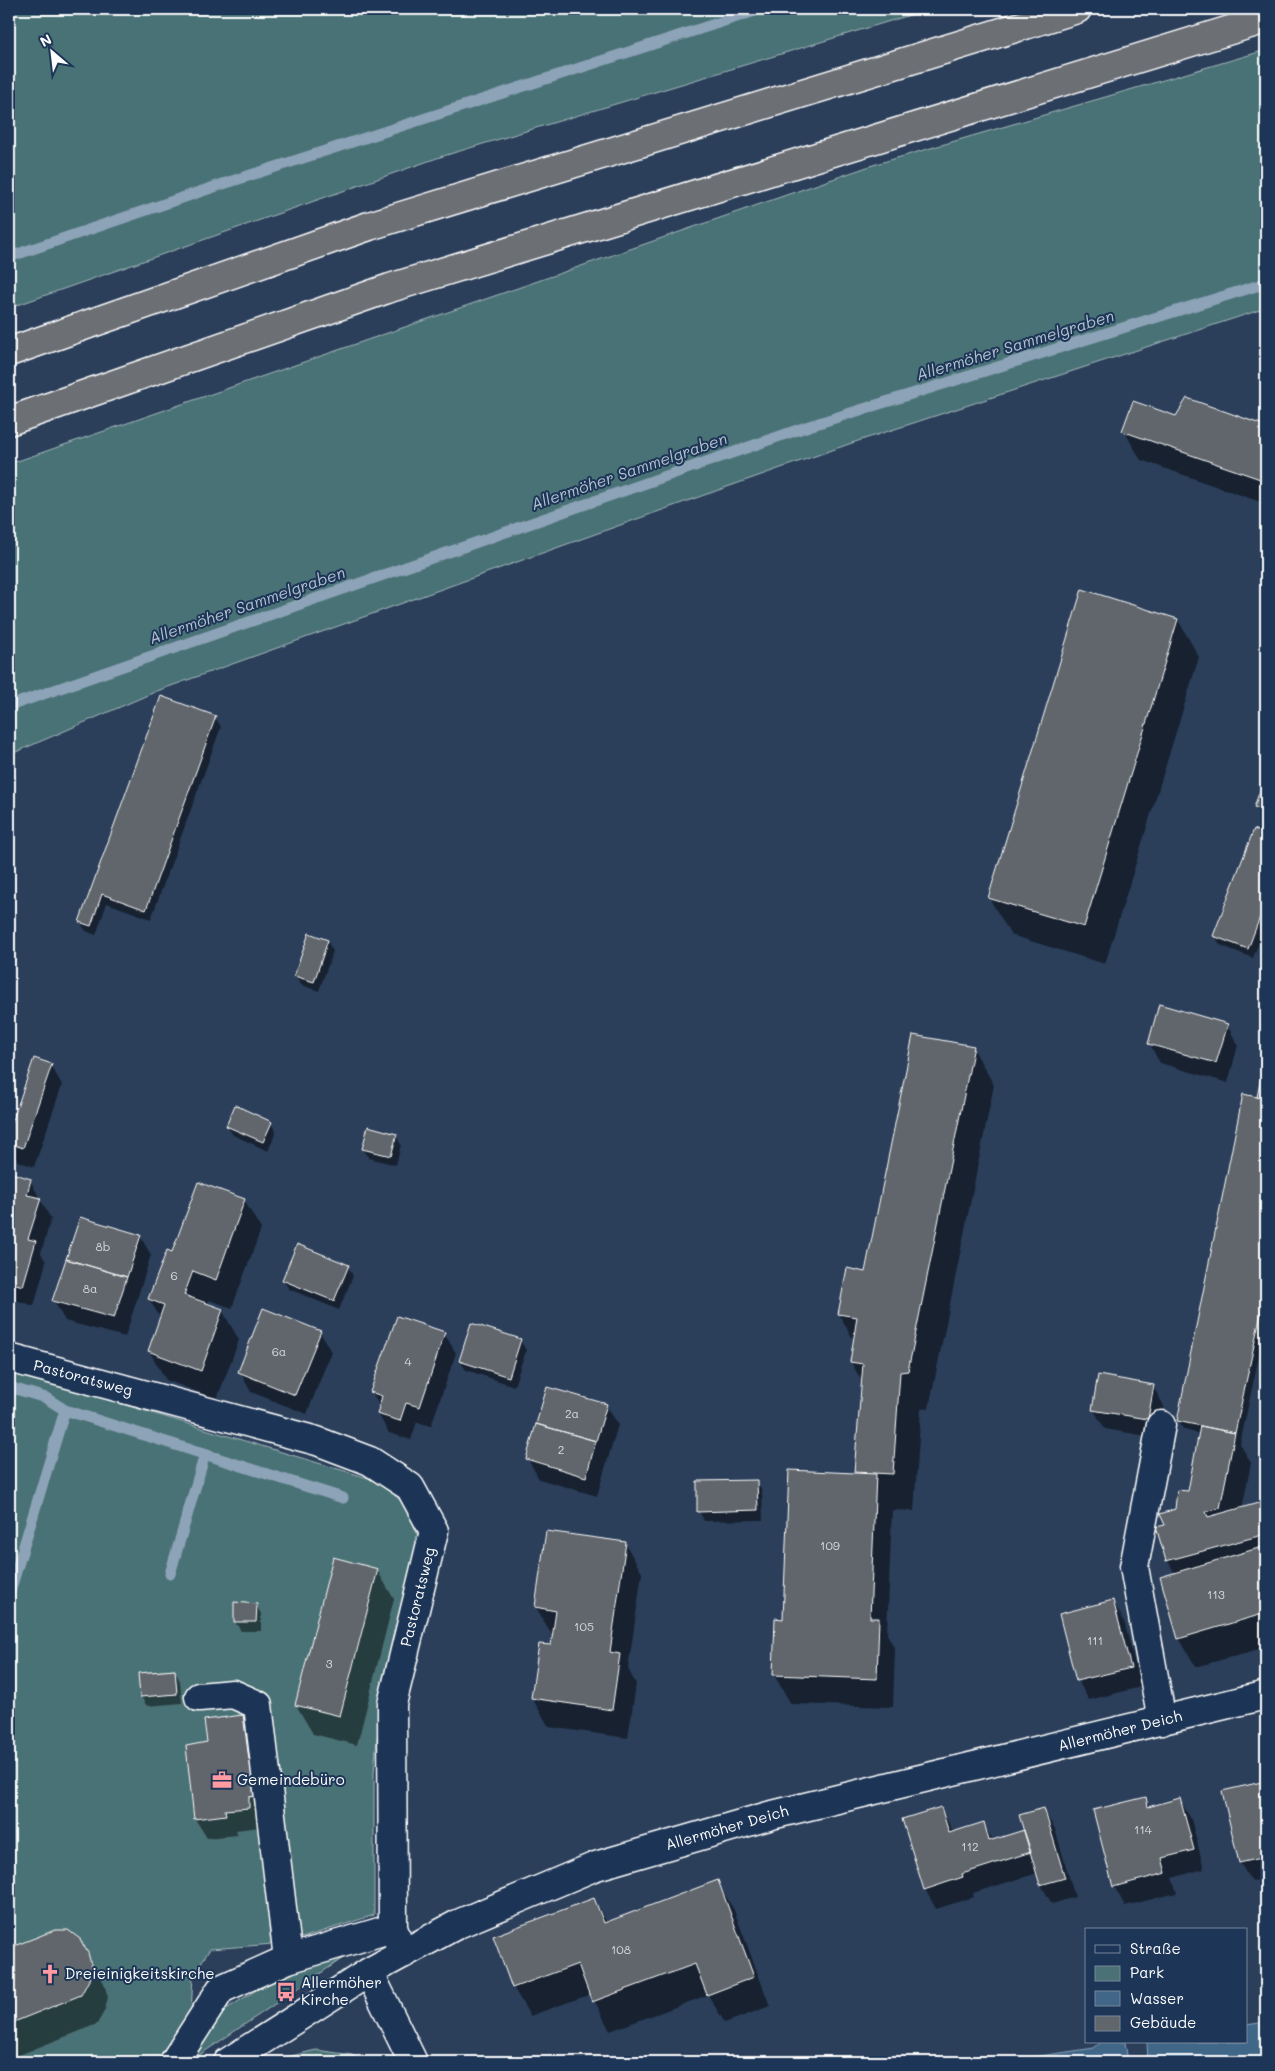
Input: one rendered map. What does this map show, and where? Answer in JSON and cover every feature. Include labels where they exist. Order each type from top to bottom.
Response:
[{"type":"highway","points":[[9,352],[369,226],[1077,9]]},
{"type":"highway","points":[[9,421],[390,288],[1266,19]]},
{"type":"street","name":"Pastoratsweg","points":[[9,1358],[317,1441],[370,1461],[410,1487],[434,1531],[392,1704],[393,1928],[403,1954]]},
{"type":"street","points":[[1161,1425],[1134,1567],[1162,1721]]},
{"type":"street","points":[[199,1697],[234,1694],[258,1705],[288,1959]]},
{"type":"street","name":"Allermöher Deich","points":[[228,2062],[370,1972],[458,1924],[596,1866],[772,1815],[1266,1695]]},
{"type":"street","points":[[174,2062],[221,1989],[288,1959],[393,1928]]},
{"type":"street","points":[[370,1972],[413,2062]]},
{"type":"green space","points":[[9,9],[930,9],[440,157],[9,308]]},
{"type":"green space","points":[[1266,50],[1266,308],[852,443],[693,499],[157,691],[9,755],[9,464],[873,165]]},
{"type":"green space","points":[[9,1370],[378,1481],[407,1506],[418,1537],[382,1682],[374,1772],[374,1915],[286,1943],[210,1949],[193,1975],[191,2014],[156,2062],[9,2062]],"holes":[[[175,1670],[177,1694],[140,1697],[139,1673]]]},
{"type":"green space","points":[[352,1952],[189,2062],[198,2044],[223,2011],[285,1972]]},
{"type":"green space","points":[[316,2050],[352,2055],[362,2062],[274,2062],[279,2059]]},
{"type":"water","points":[[1266,2022],[1266,2062],[1132,2062],[1148,2060],[1147,2044],[1248,2044],[1248,2025]]},
{"type":"water","points":[[1099,2044],[1125,2044],[1128,2062],[1000,2062],[1094,2048]]},
{"type":"building","points":[[1187,398],[1266,426],[1266,481],[1122,431],[1133,401],[1176,416]]},
{"type":"building","points":[[1082,589],[1178,619],[1084,927],[988,898]]},
{"type":"building","points":[[161,696],[216,716],[146,910],[102,894],[91,926],[79,922]]},
{"type":"building","points":[[1266,774],[1266,811],[1254,807]]},
{"type":"building","points":[[1254,829],[1266,834],[1266,901],[1248,949],[1213,936]]},
{"type":"building","points":[[309,933],[328,940],[314,982],[294,976]]},
{"type":"building","points":[[1159,1004],[1228,1024],[1216,1063],[1148,1044]]},
{"type":"building","points":[[913,1035],[974,1046],[908,1371],[900,1372],[893,1474],[854,1472],[863,1364],[850,1362],[857,1317],[838,1314],[847,1268],[865,1272]]},
{"type":"building","points":[[1266,1053],[1266,1099],[1257,1097]]},
{"type":"building","points":[[34,1058],[52,1064],[23,1148],[9,1143],[9,1131]]},
{"type":"building","points":[[1243,1094],[1266,1099],[1266,1290],[1235,1433],[1177,1421]]},
{"type":"building","points":[[235,1105],[272,1122],[263,1142],[226,1126]]},
{"type":"building","points":[[368,1126],[397,1134],[391,1156],[362,1149]]},
{"type":"building","points":[[9,1172],[31,1179],[27,1195],[41,1198],[28,1239],[36,1241],[23,1286],[9,1282]]},
{"type":"building","points":[[198,1182],[245,1199],[216,1280],[193,1271],[184,1295],[223,1309],[201,1371],[148,1351],[164,1305],[148,1299],[167,1250],[172,1252]]},
{"type":"building","points":[[80,1217],[141,1235],[127,1277],[66,1259]]},
{"type":"building","points":[[297,1244],[349,1265],[334,1301],[282,1280]]},
{"type":"building","points":[[66,1259],[127,1277],[114,1318],[52,1301]]},
{"type":"building","points":[[263,1308],[321,1331],[295,1395],[238,1372]]},
{"type":"building","points":[[397,1316],[445,1332],[420,1407],[406,1403],[400,1421],[377,1414],[382,1396],[370,1392]]},
{"type":"building","points":[[471,1323],[521,1339],[509,1377],[459,1361]]},
{"type":"building","points":[[1098,1375],[1154,1385],[1148,1419],[1092,1410]]},
{"type":"building","points":[[547,1387],[607,1404],[596,1441],[536,1424]]},
{"type":"building","points":[[536,1424],[596,1441],[586,1477],[526,1459]]},
{"type":"building","points":[[1200,1426],[1235,1433],[1220,1508],[1206,1512],[1208,1517],[1262,1502],[1266,1517],[1266,1534],[1166,1561],[1156,1527],[1165,1525],[1160,1514],[1175,1509],[1177,1490],[1188,1491]]},
{"type":"building","points":[[789,1470],[876,1474],[870,1618],[879,1618],[877,1679],[773,1675],[775,1618],[783,1619]]},
{"type":"building","points":[[757,1480],[758,1510],[697,1512],[697,1481]]},
{"type":"building","points":[[546,1531],[626,1542],[610,1652],[620,1654],[612,1710],[531,1698],[539,1644],[551,1645],[556,1611],[535,1607]]},
{"type":"building","points":[[1262,1547],[1266,1561],[1266,1613],[1178,1639],[1160,1577]]},
{"type":"building","points":[[333,1557],[378,1569],[340,1716],[295,1705]]},
{"type":"building","points":[[1113,1600],[1131,1668],[1076,1681],[1059,1614]]},
{"type":"building","points":[[234,1602],[257,1604],[256,1622],[234,1622]]},
{"type":"building","points":[[175,1670],[177,1694],[140,1697],[138,1673]]},
{"type":"building","name":"Gemeindebüro","points":[[243,1715],[249,1760],[252,1759],[256,1796],[249,1797],[249,1808],[225,1810],[226,1815],[194,1819],[186,1746],[207,1742],[204,1720]]},
{"type":"building","points":[[1266,1781],[1266,1857],[1239,1863],[1222,1791]]},
{"type":"building","points":[[1146,1797],[1148,1807],[1180,1798],[1194,1850],[1162,1858],[1166,1873],[1113,1887],[1093,1810]]},
{"type":"building","points":[[941,1807],[949,1833],[984,1822],[989,1841],[1024,1830],[1031,1852],[962,1874],[963,1877],[924,1890],[902,1819]]},
{"type":"building","points":[[1044,1808],[1065,1878],[1040,1885],[1019,1815]]},
{"type":"building","points":[[718,1880],[754,1977],[707,1995],[695,1964],[592,2002],[578,1964],[512,1988],[493,1936],[594,1898],[604,1923]]},
{"type":"building","name":"Dreieinigkeitskirche","points":[[55,1930],[68,1930],[80,1939],[88,1953],[92,1967],[89,1980],[81,1995],[9,2024],[9,1948]]},
{"type":"waterway","points":[[9,257],[214,187],[761,9]]},
{"type":"waterway","name":"Allermöher Sammelgraben","points":[[9,706],[806,427],[1266,283]]},
{"type":"waterway","points":[[9,1387],[46,1398],[65,1410],[343,1498]]},
{"type":"waterway","points":[[9,1595],[65,1410]]},
{"type":"waterway","points":[[170,1574],[205,1454]]},
{"type":"place","name":"Gemeindebüro","points":[[222,1780]]},
{"type":"place","name":"Dreieinigkeitskirche","points":[[50,1974]]},
{"type":"place","name":"Allermöher Kirche","points":[[286,1992]]}]
